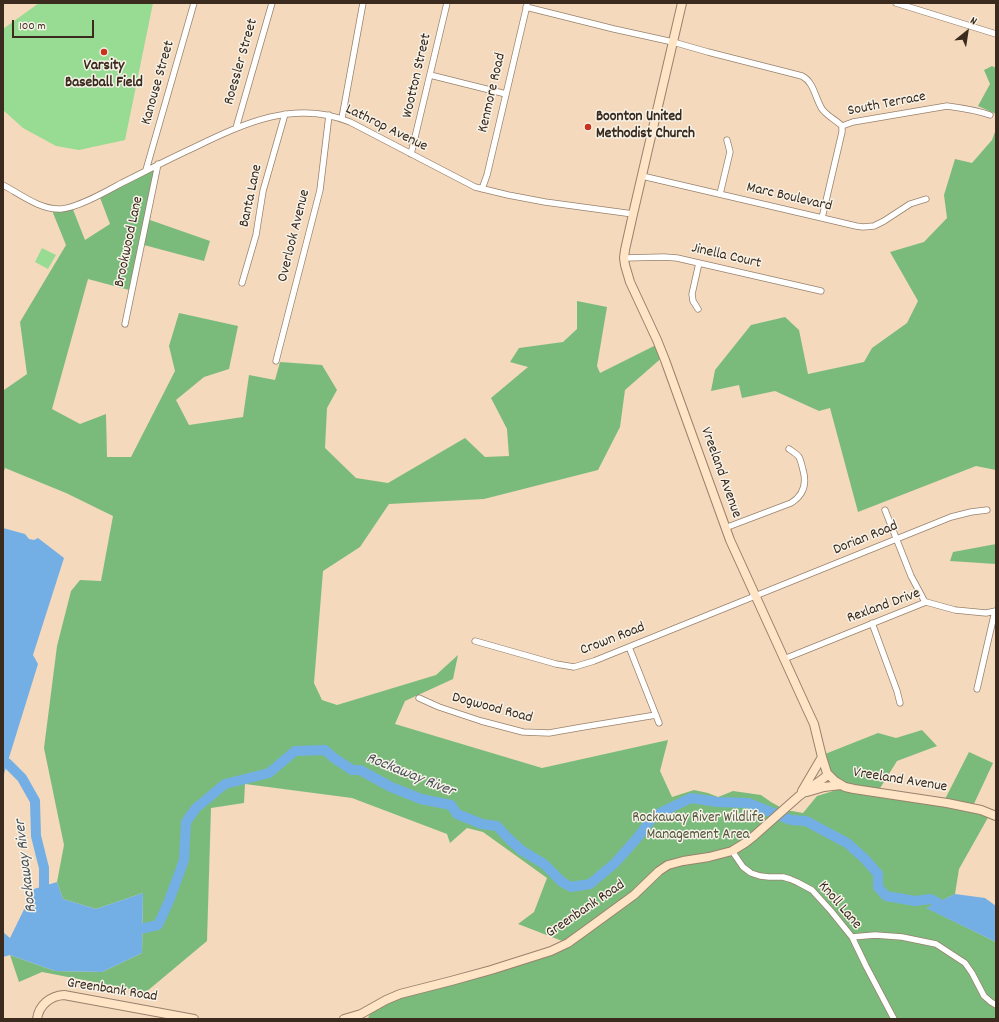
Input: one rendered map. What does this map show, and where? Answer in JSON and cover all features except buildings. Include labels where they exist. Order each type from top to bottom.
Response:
[{"type":"street","name":"Kanouse Street","points":[[146,170],[194,3]]},
{"type":"street","name":"Roessler Street","points":[[236,128],[272,3]]},
{"type":"street","points":[[342,118],[363,3]]},
{"type":"street","name":"Wootton Street","points":[[411,154],[447,3]]},
{"type":"street","name":"Vreeland Avenue","points":[[682,3],[624,258],[630,282],[665,360],[725,528],[814,724],[826,770],[832,779],[842,786],[854,789],[948,803],[981,810],[996,816]]},
{"type":"street","points":[[896,3],[996,34]]},
{"type":"street","name":"South Terrace","points":[[527,5],[614,29],[673,42],[802,76],[810,83],[822,108],[842,126],[852,122],[947,106],[990,115]]},
{"type":"street","name":"Kenmore Road","points":[[482,189],[527,5]]},
{"type":"street","points":[[430,75],[506,94]]},
{"type":"street","name":"Lathrop Avenue","points":[[3,185],[36,203],[54,209],[68,208],[85,202],[158,164],[236,128],[272,116],[302,112],[342,118],[475,187],[545,202],[633,214]]},
{"type":"street","name":"Banta Lane","points":[[242,283],[256,235],[263,191],[285,114]]},
{"type":"street","name":"Overlook Avenue","points":[[276,361],[320,190],[329,115]]},
{"type":"street","points":[[822,218],[842,132],[842,126]]},
{"type":"street","points":[[720,194],[730,152],[727,140]]},
{"type":"street","name":"Brookwood Lane","points":[[125,324],[158,164]]},
{"type":"street","name":"Marc Boulevard","points":[[642,176],[856,226],[867,227],[874,226],[884,221],[910,204],[926,199]]},
{"type":"street","name":"Jinella Court","points":[[624,258],[677,258],[821,291]]},
{"type":"street","points":[[698,309],[693,301],[692,294],[699,262]]},
{"type":"street","points":[[725,528],[791,503],[799,496],[805,486],[804,471],[798,456],[789,449]]},
{"type":"street","points":[[885,510],[911,576],[926,602]]},
{"type":"street","name":"Dorian Road","points":[[755,596],[951,517],[987,510]]},
{"type":"street","name":"Crown Road","points":[[475,641],[556,664],[574,667],[594,661],[755,596]]},
{"type":"street","name":"Rexland Drive","points":[[784,659],[926,602],[955,610],[986,613],[995,611]]},
{"type":"street","points":[[977,690],[995,611]]},
{"type":"street","points":[[872,623],[900,703]]},
{"type":"street","points":[[629,647],[659,723]]},
{"type":"street","name":"Dogwood Road","points":[[419,698],[439,707],[522,732],[548,733],[656,715]]},
{"type":"street","name":"Greenbank Road","points":[[799,796],[822,757]]},
{"type":"street","name":"Greenbank Road","points":[[344,1019],[361,1014],[400,994],[471,976],[551,951],[586,930],[634,895],[659,871],[668,865],[683,860],[709,857],[732,851],[754,836],[799,796],[828,774]]},
{"type":"street","name":"Greenbank Road","points":[[799,796],[812,790],[824,787],[842,786]]},
{"type":"street","name":"Knoll Lane","points":[[732,851],[743,867],[751,873],[769,877],[783,877],[812,890],[852,937],[894,1019]]},
{"type":"street","points":[[852,937],[875,935],[902,937],[936,944],[965,963],[984,996],[996,1005]]},
{"type":"street","name":"Greenbank Road","points":[[37,1019],[39,1010],[46,1001],[56,996],[64,995],[194,1019]]},
{"type":"green space","points":[[39,3],[153,3],[125,140],[79,150],[56,146],[23,128],[3,110],[3,29]]},
{"type":"green space","points":[[992,66],[996,68],[996,114],[978,106],[990,84],[984,70]]},
{"type":"green space","points":[[996,129],[996,470],[976,466],[858,512],[830,408],[819,411],[775,391],[742,398],[739,385],[711,391],[715,370],[751,325],[785,317],[799,330],[808,374],[864,362],[872,348],[907,323],[918,301],[890,252],[924,242],[947,218],[944,195],[955,159],[972,163],[992,140]]},
{"type":"green space","name":"Rockaway River Wildlife Management Area","points":[[158,165],[150,220],[210,241],[204,261],[144,245],[133,291],[88,279],[52,409],[80,424],[106,414],[107,457],[131,457],[175,371],[169,346],[179,313],[238,326],[229,369],[204,377],[176,400],[189,425],[243,417],[249,375],[275,380],[280,362],[322,365],[337,390],[327,408],[325,448],[356,478],[388,483],[465,438],[485,457],[509,456],[507,429],[491,398],[528,367],[510,362],[519,348],[563,342],[577,329],[577,301],[607,307],[597,366],[600,373],[660,343],[665,355],[625,390],[620,427],[598,470],[484,499],[389,504],[360,547],[323,571],[314,683],[322,700],[337,705],[436,675],[458,655],[453,679],[405,701],[395,724],[542,768],[668,740],[660,771],[672,797],[694,790],[718,797],[733,791],[761,795],[787,811],[803,813],[817,796],[843,788],[820,756],[878,733],[896,738],[922,730],[937,746],[897,761],[877,793],[943,803],[969,752],[993,763],[972,808],[990,814],[959,869],[955,894],[927,908],[996,942],[996,1019],[368,1019],[371,1009],[392,997],[570,944],[518,924],[534,912],[547,878],[483,832],[467,828],[450,843],[447,834],[352,798],[245,784],[244,803],[211,808],[207,941],[146,992],[42,972],[19,982],[10,955],[55,971],[102,972],[142,953],[143,893],[96,909],[63,899],[57,882],[64,845],[44,748],[57,646],[71,591],[80,580],[101,581],[113,516],[66,493],[5,468],[3,474],[3,390],[27,374],[20,322],[66,245],[51,208],[72,207],[85,240],[110,224],[99,195]]},
{"type":"green space","points":[[42,248],[56,255],[48,269],[35,262]]},
{"type":"green space","points":[[996,544],[996,564],[950,561],[953,552]]},
{"type":"water","points":[[3,528],[25,534],[29,539],[34,540],[38,538],[64,558],[33,655],[38,664],[3,777]]},
{"type":"water","points":[[57,882],[63,899],[96,909],[143,893],[142,953],[102,972],[55,971],[10,955],[3,957],[3,932],[10,938],[34,889]]},
{"type":"water","points":[[955,894],[985,898],[996,906],[996,942],[926,908]]},
{"type":"waterway","name":"Rockaway River","points":[[131,931],[158,925],[169,901],[184,860],[186,822],[196,808],[225,784],[269,773],[295,751],[325,750],[352,770],[360,770],[391,787],[421,799],[451,805],[457,814],[482,824],[497,826],[521,850],[544,864],[562,882],[571,887],[590,884],[615,863],[653,817],[691,798],[717,802],[748,803],[791,820],[806,821],[847,843],[865,859],[878,874],[878,887],[886,896],[915,901],[931,899],[949,909]]},
{"type":"waterway","name":"Rockaway River","points":[[3,762],[7,763],[22,778],[35,801],[36,836],[44,868],[44,898]]},
{"type":"place","name":"Varsity Baseball Field","points":[[104,52]]},
{"type":"place","name":"Boonton United Methodist Church","points":[[588,127]]}]
